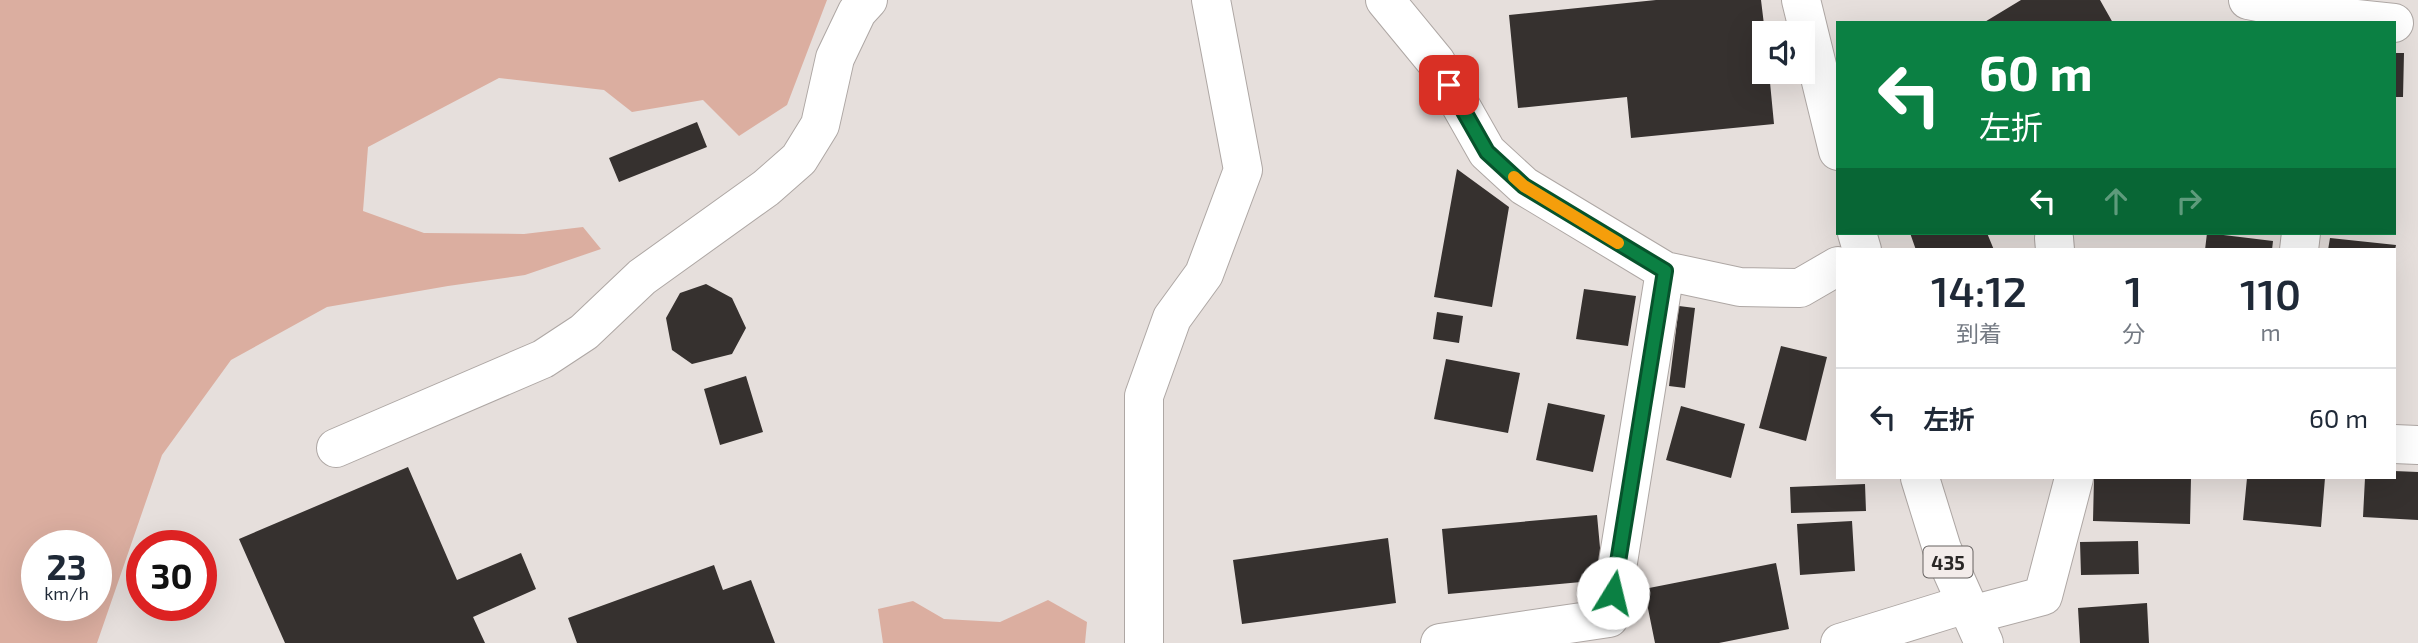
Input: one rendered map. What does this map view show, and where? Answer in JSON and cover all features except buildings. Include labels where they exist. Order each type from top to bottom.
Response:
[{"type":"main road","points":[[336,448],[543,359],[584,332],[642,277],[766,188],[799,159],[820,125],[835,58],[857,12],[868,0]]},
{"type":"main road","points":[[1144,643],[1144,396],[1172,318],[1204,274],[1242,170],[1211,0]]},
{"type":"main road","points":[[1385,0],[1436,62],[1487,152],[1524,186],[1665,271],[1740,287],[1800,288],[1836,268]]},
{"type":"main road","points":[[1801,0],[1836,143]]},
{"type":"main road","points":[[2248,0],[2328,19],[2361,21]]},
{"type":"main road","points":[[2396,23],[2418,25]]},
{"type":"main road","points":[[1440,643],[1617,631],[1665,271]]},
{"type":"main road","points":[[2396,444],[2418,445]]},
{"type":"main road","name":"435","points":[[1920,479],[1942,549],[1974,621]]},
{"type":"main road","points":[[1840,643],[1974,621],[2043,596],[2074,479]]},
{"type":"shaded area","points":[[0,0],[827,0],[787,105],[739,136],[703,100],[632,112],[604,90],[499,78],[368,147],[363,211],[424,233],[524,234],[583,227],[601,249],[525,275],[327,307],[231,360],[162,455],[136,530],[126,530],[126,559],[112,600],[112,530],[21,530],[21,621],[105,621],[97,643],[0,643]]},
{"type":"shaded area","points":[[1048,600],[1087,622],[1085,643],[883,643],[878,609],[913,601],[944,619],[1000,622]]},
{"type":"slow traffic","points":[[1514,177],[1524,186],[1618,243]]},
{"type":"route","points":[[1449,85],[1487,152],[1524,186],[1665,271],[1613,593]]}]
